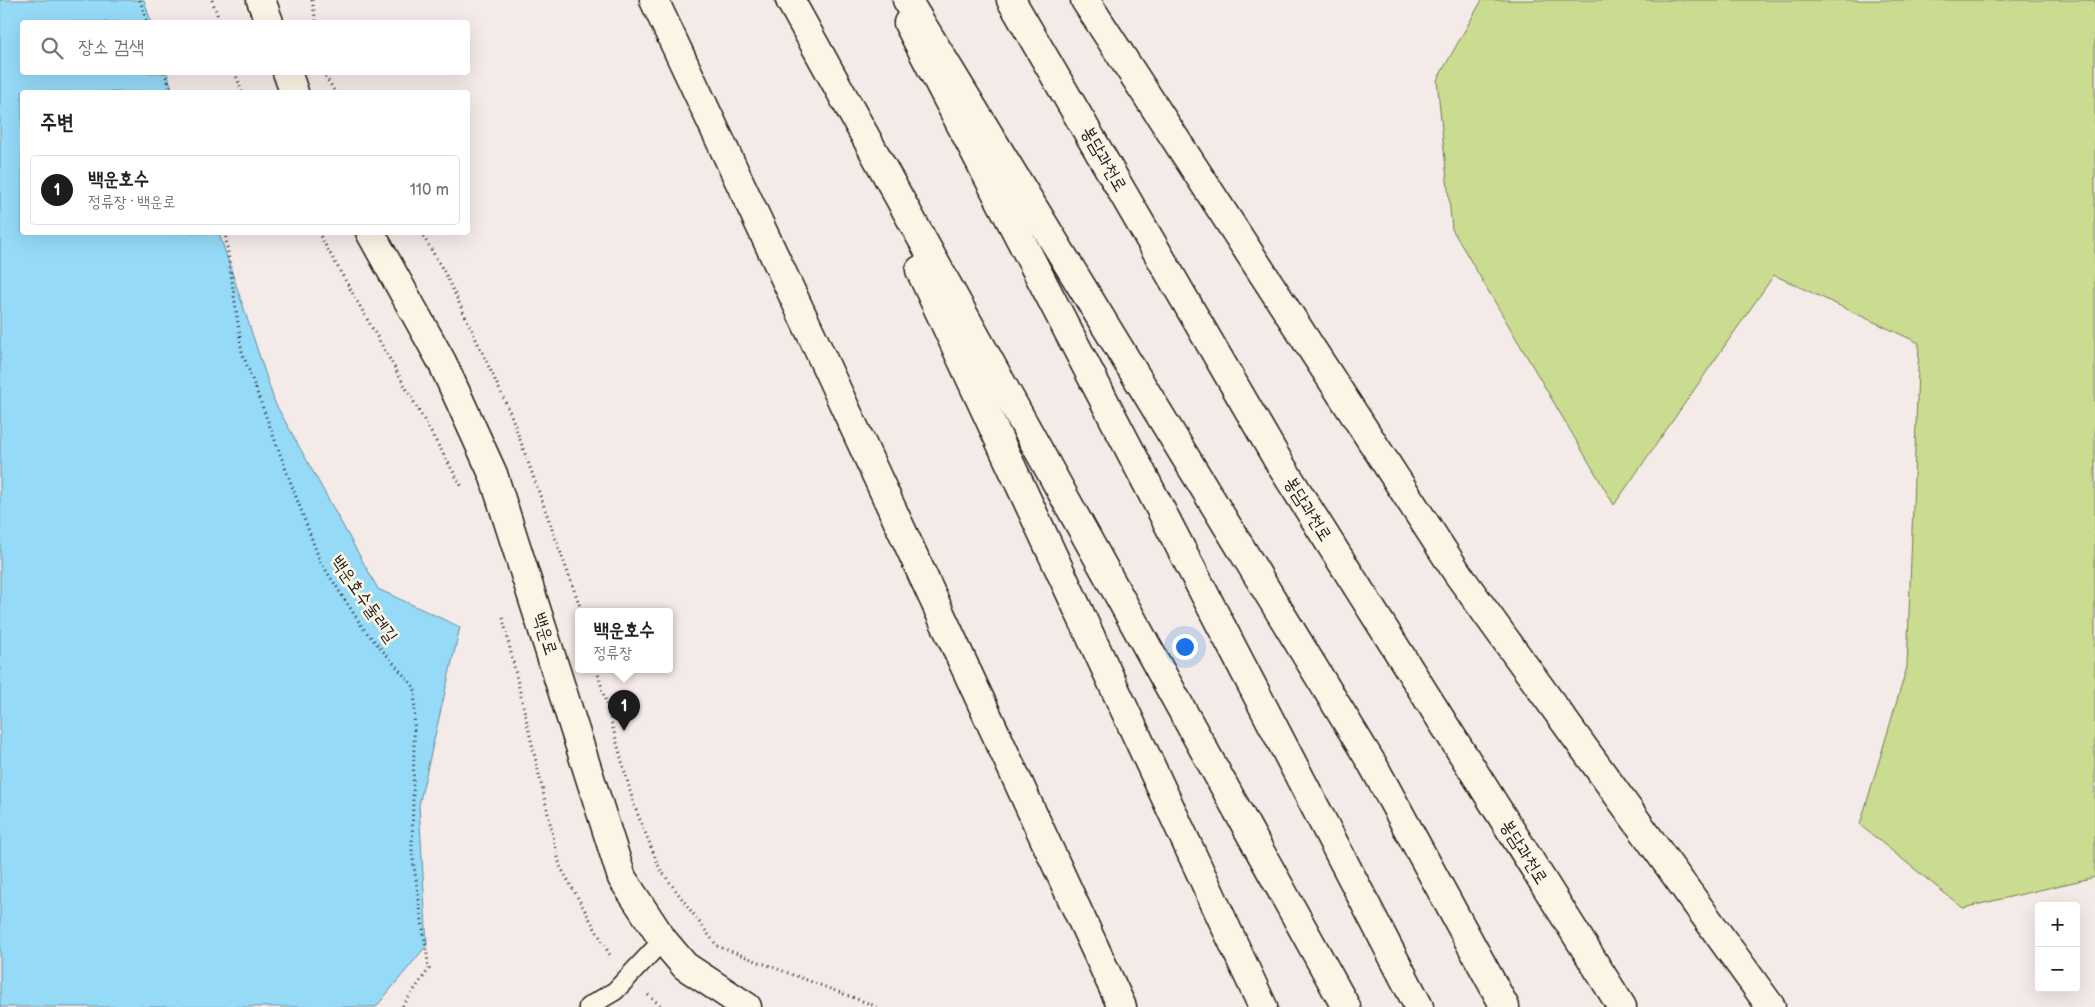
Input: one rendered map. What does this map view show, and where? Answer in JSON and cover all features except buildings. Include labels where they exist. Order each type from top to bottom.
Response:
[{"type":"main road","points":[[261,0],[268,20]]},
{"type":"main road","points":[[654,0],[814,338],[1122,1007]]},
{"type":"main road","points":[[790,0],[1346,1007]]},
{"type":"main road","points":[[896,0],[1419,1007]]},
{"type":"main road","points":[[907,0],[1373,765],[1505,1007]]},
{"type":"main road","name":"봉담과천로","points":[[1012,0],[1280,464],[1618,1001]]},
{"type":"main road","points":[[1084,0],[1458,574],[1771,1007]]},
{"type":"main road","points":[[818,48],[1263,1007]]},
{"type":"main road","points":[[288,75],[293,90]]},
{"type":"main road","name":"백운로","points":[[372,235],[442,362],[492,474],[546,636],[622,878],[663,940],[685,966],[747,1007]]},
{"type":"lane","points":[[588,1007],[615,991],[663,940]]},
{"type":"path","points":[[140,0],[146,20]]},
{"type":"path","points":[[212,0],[219,20]]},
{"type":"path","points":[[312,0],[316,20]]},
{"type":"path","points":[[165,75],[171,90]]},
{"type":"path","points":[[236,75],[241,90]]},
{"type":"path","points":[[325,75],[334,90]]},
{"type":"path","name":"백운호수둘레길","points":[[225,235],[242,352],[320,561],[363,628],[415,688],[412,852],[429,969],[402,1007]]},
{"type":"path","points":[[320,235],[467,497]]},
{"type":"path","points":[[423,235],[446,275],[510,412],[581,608]]},
{"type":"path","points":[[501,608],[560,866],[614,964],[661,1006]]},
{"type":"path","points":[[598,673],[634,805],[660,869],[717,946],[878,1007]]},
{"type":"green space","points":[[1482,0],[2095,0],[2095,877],[1963,908],[1860,825],[1907,667],[1919,343],[1774,275],[1614,505],[1452,229],[1437,80]]},
{"type":"water","points":[[0,0],[144,0],[150,20],[20,20],[20,75],[168,75],[172,90],[20,90],[20,235],[220,235],[275,403],[378,589],[460,627],[419,805],[427,945],[376,1007],[0,1007]]},
{"type":"place","name":"백운호수","points":[[624,731]]}]
